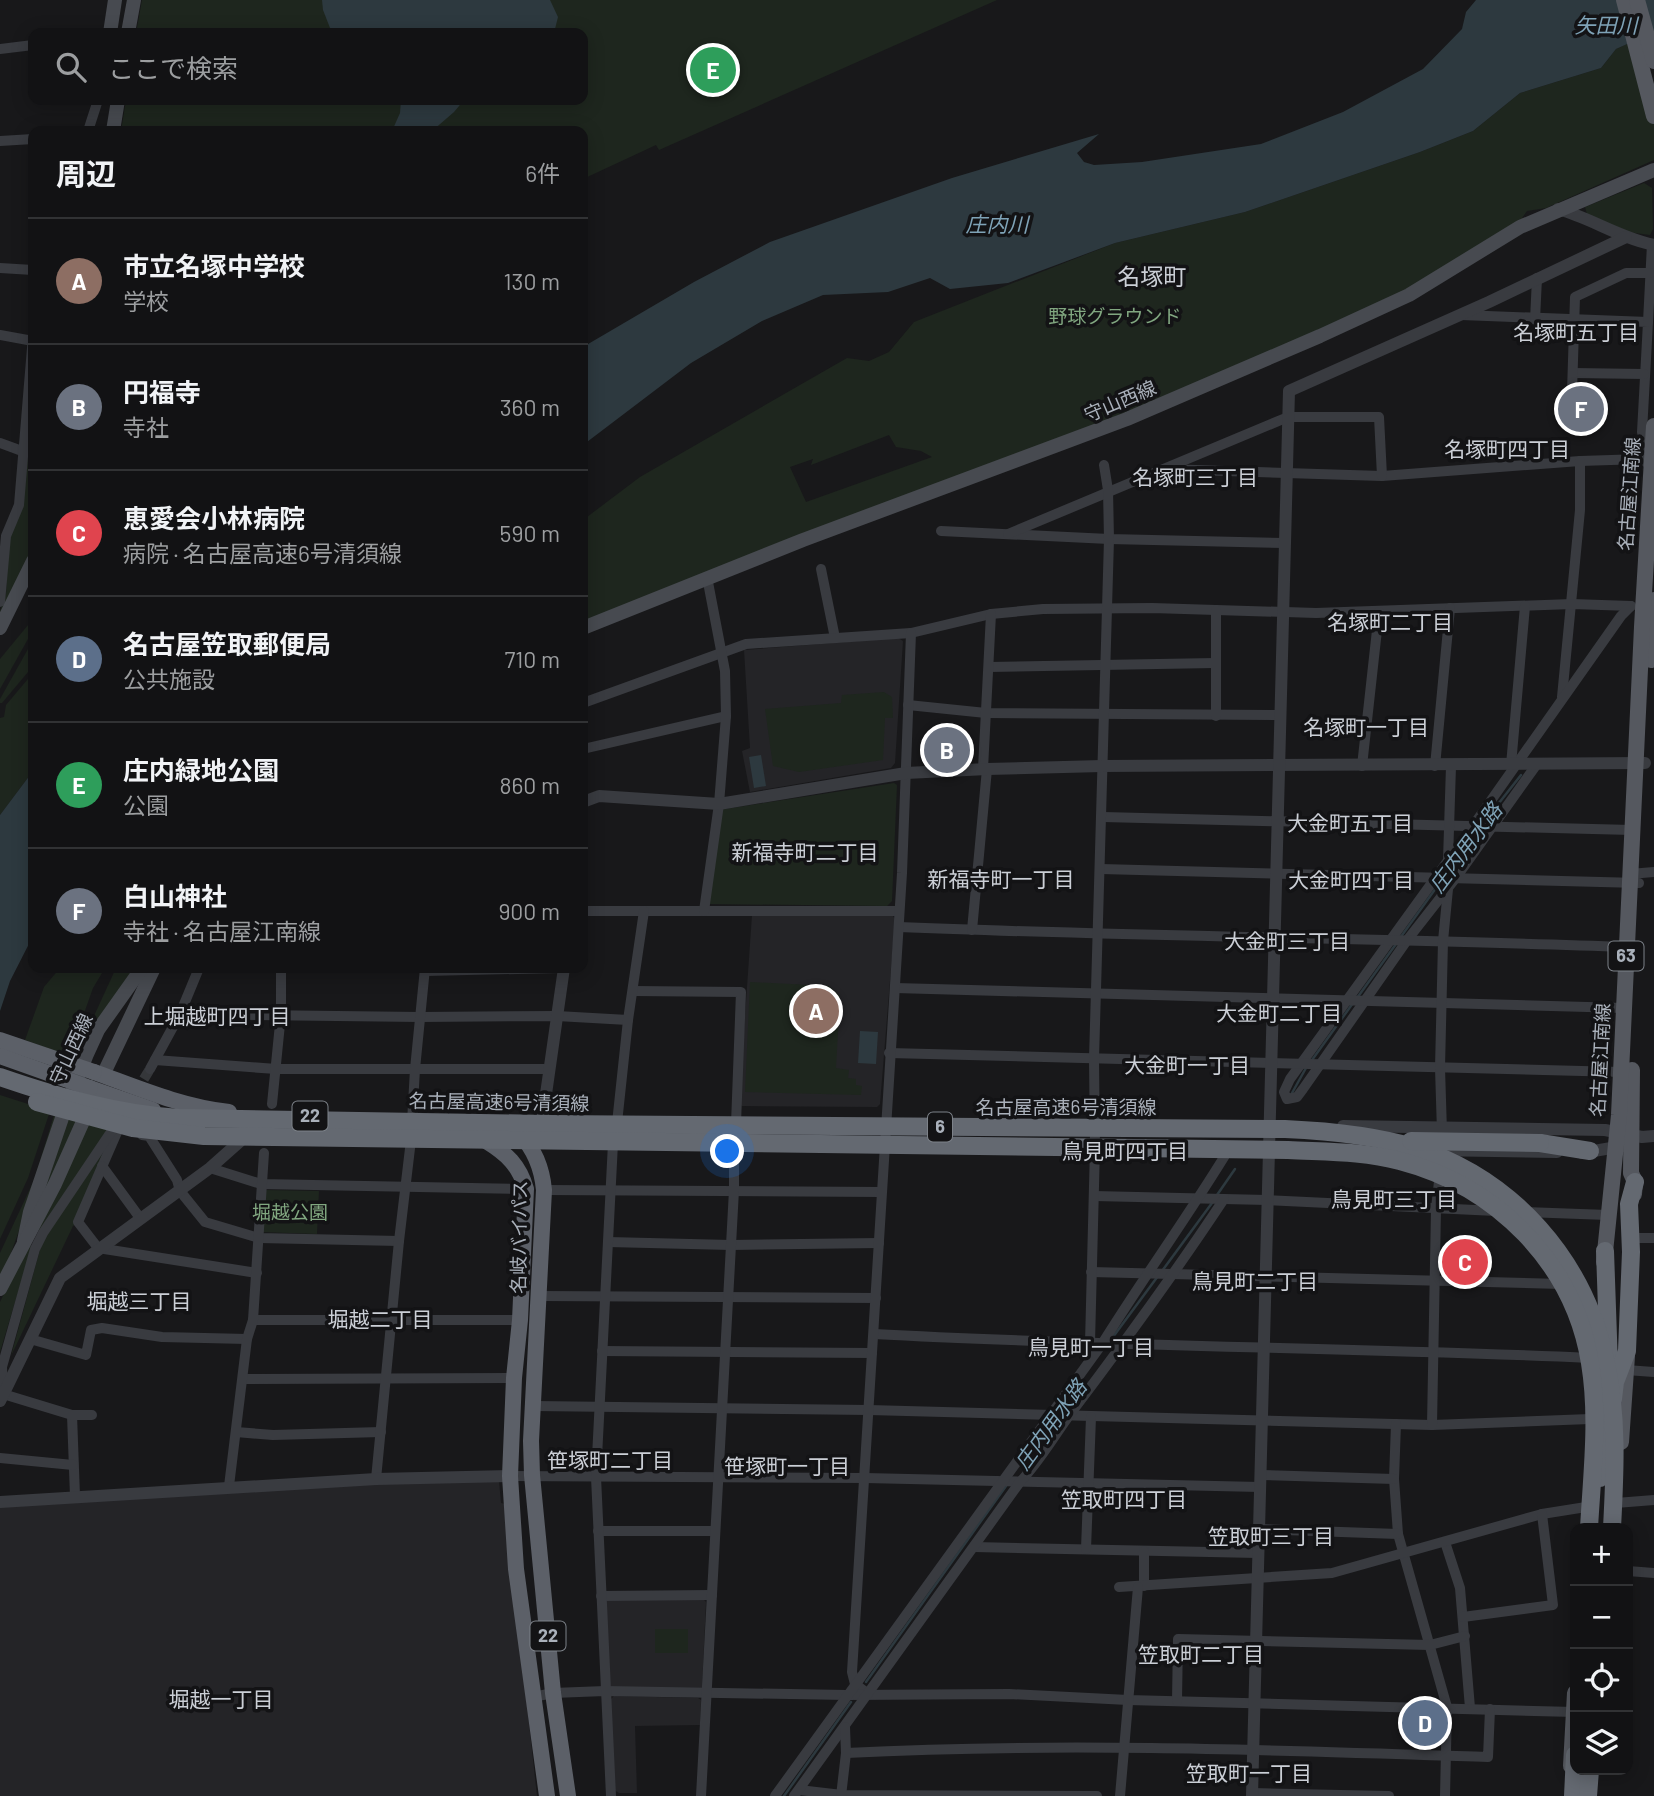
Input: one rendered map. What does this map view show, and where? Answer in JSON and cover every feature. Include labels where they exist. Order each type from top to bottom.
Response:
[{"type":"highway","name":"22","points":[[0,1040],[203,1109],[255,1115],[413,1117],[479,1121],[513,1129],[540,1140]]},
{"type":"highway","name":"22","points":[[0,1056],[188,1122],[268,1140],[486,1141]]},
{"type":"highway","name":"名古屋高速6号清須線","points":[[0,1077],[86,1103],[159,1116],[1285,1129],[1347,1133],[1416,1148],[1461,1167],[1507,1197],[1556,1248],[1580,1286],[1600,1338],[1612,1405],[1616,1462],[1613,1523]]},
{"type":"highway","name":"名古屋高速6号清須線","points":[[0,1089],[101,1121],[151,1131],[204,1136],[1335,1151],[1399,1160],[1436,1172],[1499,1209],[1521,1228],[1539,1250],[1569,1297],[1587,1350],[1594,1431],[1587,1523]]},
{"type":"highway","points":[[479,1121],[522,1129],[680,1134],[926,1133],[1150,1122]]},
{"type":"highway","points":[[878,1145],[1000,1138],[1101,1137],[1539,1143],[1590,1151]]},
{"type":"highway","points":[[486,1141],[540,1140],[553,1149],[565,1143]]},
{"type":"highway","name":"名岐バイパス","points":[[540,1140],[543,1184],[540,1296],[531,1441],[532,1475],[553,1693],[568,1796]]},
{"type":"highway","name":"名岐バイパス","points":[[486,1141],[511,1158],[520,1171],[526,1189],[510,1476],[516,1569],[547,1796]]},
{"type":"highway","points":[[1598,1523],[1615,1382],[1627,1351],[1631,1252],[1629,1204],[1635,1182]]},
{"type":"highway","points":[[1604,1523],[1610,1349],[1605,1251]]},
{"type":"highway","points":[[1571,1796],[1573,1775]]},
{"type":"highway","points":[[1580,1796],[1582,1775]]},
{"type":"highway","points":[[1588,1796],[1590,1775]]},
{"type":"highway","points":[[1595,1796],[1597,1775]]},
{"type":"main road","points":[[110,28],[112,0]]},
{"type":"main road","points":[[129,28],[134,0]]},
{"type":"main road","points":[[1624,0],[1654,116]]},
{"type":"main road","points":[[1637,0],[1654,61]]},
{"type":"main road","points":[[109,105],[113,126]]},
{"type":"main road","points":[[114,126],[117,105]]},
{"type":"main road","name":"守山西線","points":[[588,625],[803,540],[1091,434],[1222,379],[1409,295],[1520,228],[1558,209],[1654,170]]},
{"type":"main road","name":"名古屋江南線","points":[[1614,1523],[1626,1370],[1635,1182],[1631,1173],[1631,1139],[1654,426]]},
{"type":"main road","points":[[0,628],[28,571]]},
{"type":"main road","name":"名古屋江南線","points":[[1587,1523],[1590,1419],[1599,1358],[1608,1215],[1611,1189],[1631,1139],[1621,1072],[1627,947],[1638,877],[1632,830],[1643,760]]},
{"type":"main road","name":"守山西線","points":[[24,1241],[30,1212],[63,1115],[98,1030],[138,973]]},
{"type":"main road","points":[[99,1073],[151,973]]},
{"type":"main road","points":[[0,1289],[24,1241],[37,1229],[93,1089]]},
{"type":"main road","points":[[1590,1151],[1604,1161],[1611,1189]]},
{"type":"main road","points":[[1571,1796],[1572,1775]]},
{"type":"street","points":[[104,28],[112,0]]},
{"type":"street","points":[[0,50],[28,46]]},
{"type":"street","points":[[90,126],[96,105]]},
{"type":"street","points":[[0,141],[28,139]]},
{"type":"street","points":[[1558,209],[1576,214],[1635,241],[1653,244],[1642,432],[1651,462]]},
{"type":"street","points":[[1389,1796],[1252,1795],[1289,391],[1626,237]]},
{"type":"street","points":[[0,268],[28,270]]},
{"type":"street","points":[[1572,392],[1575,297],[1626,273],[1650,273]]},
{"type":"street","points":[[1535,320],[1537,278]]},
{"type":"street","points":[[1459,315],[1535,320],[1648,322]]},
{"type":"street","points":[[0,335],[28,338]]},
{"type":"street","points":[[1573,373],[1644,374]]},
{"type":"street","points":[[0,601],[3,535],[19,505],[28,390]]},
{"type":"street","points":[[1008,534],[1288,417],[1379,417],[1382,476]]},
{"type":"street","points":[[0,443],[22,451]]},
{"type":"street","points":[[1165,469],[1382,476],[1580,461],[1642,459],[1651,462]]},
{"type":"street","points":[[1562,699],[1581,496],[1580,461]]},
{"type":"street","points":[[1090,1343],[1095,1147],[1094,1059],[1109,538],[1108,490],[1104,465]]},
{"type":"street","points":[[942,531],[1285,543]]},
{"type":"street","points":[[821,569],[835,638]]},
{"type":"street","points":[[704,911],[719,804],[726,716],[722,653],[707,577]]},
{"type":"street","points":[[588,701],[746,644],[911,633],[991,614],[1043,609],[1316,613],[1647,601]]},
{"type":"street","points":[[1536,764],[1297,1097],[1287,1099],[1284,1094],[1286,1086],[1301,1064],[1389,940],[1437,878],[1621,616],[1647,601]]},
{"type":"street","points":[[1514,765],[1525,606]]},
{"type":"street","points":[[1435,766],[1450,608]]},
{"type":"street","points":[[1216,610],[1216,716]]},
{"type":"street","points":[[1362,766],[1380,612]]},
{"type":"street","points":[[972,930],[985,769],[991,614]]},
{"type":"street","points":[[867,1693],[855,1684],[852,1672],[879,1243],[881,1192],[878,1145],[886,1121],[895,988],[911,633]]},
{"type":"street","points":[[989,667],[1215,663]]},
{"type":"street","points":[[908,705],[986,713],[1281,715]]},
{"type":"street","points":[[588,748],[726,716]]},
{"type":"street","points":[[588,800],[598,796],[719,804],[906,773],[985,769],[1102,766],[1451,766],[1643,760]]},
{"type":"street","points":[[1448,861],[1451,766]]},
{"type":"street","points":[[1103,817],[1632,830]]},
{"type":"street","points":[[1101,869],[1437,878],[1451,882],[1638,877]]},
{"type":"street","points":[[1432,1425],[1436,1209],[1443,1127],[1440,1068],[1443,941],[1451,882]]},
{"type":"street","points":[[588,911],[899,911]]},
{"type":"street","points":[[617,1123],[628,1020],[644,911]]},
{"type":"street","points":[[898,928],[1408,939],[1627,947]]},
{"type":"street","points":[[197,973],[180,1014],[153,1064],[276,1069],[549,1069]]},
{"type":"street","points":[[272,1104],[281,1014],[281,973]]},
{"type":"street","points":[[376,1479],[411,1140],[425,973]]},
{"type":"street","points":[[524,1243],[561,973]]},
{"type":"street","points":[[895,988],[1624,1008]]},
{"type":"street","points":[[633,991],[741,992],[736,1124]]},
{"type":"street","points":[[180,1014],[557,1016],[628,1020]]},
{"type":"street","points":[[890,1053],[1621,1072]]},
{"type":"street","points":[[126,1107],[78,1222],[98,1248],[257,1273]]},
{"type":"street","points":[[479,1121],[540,1140]]},
{"type":"street","points":[[540,1140],[566,1123],[886,1121],[1095,1125]]},
{"type":"street","points":[[1150,1122],[1605,1130],[1631,1139]]},
{"type":"street","points":[[2,1398],[2,1367],[35,1249],[37,1229],[117,1128]]},
{"type":"street","points":[[117,1128],[149,1136],[177,1180],[180,1191],[205,1222],[258,1238],[399,1241]]},
{"type":"street","points":[[2,1398],[60,1278],[180,1191],[246,1136]]},
{"type":"street","points":[[565,1143],[1590,1151],[1631,1139]]},
{"type":"street","points":[[613,1143],[596,1477],[610,1796],[620,1796]]},
{"type":"street","points":[[701,1796],[734,1190],[734,1144]]},
{"type":"street","points":[[775,1796],[1102,1344],[1229,1149]]},
{"type":"street","points":[[229,1486],[247,1339],[253,1320],[264,1153]]},
{"type":"street","points":[[102,1166],[140,1218]]},
{"type":"street","points":[[210,1168],[261,1184],[526,1189]]},
{"type":"street","points":[[543,1184],[611,1189],[881,1192]]},
{"type":"street","points":[[1094,1196],[1267,1200],[1608,1215]]},
{"type":"street","points":[[797,1793],[1020,1482],[1123,1345],[1224,1199]]},
{"type":"street","points":[[1631,1238],[1654,1238]]},
{"type":"street","points":[[608,1242],[731,1245],[879,1243]]},
{"type":"street","points":[[1091,1272],[1603,1285]]},
{"type":"street","points":[[540,1296],[876,1298]]},
{"type":"street","points":[[253,1320],[520,1320]]},
{"type":"street","points":[[30,1339],[86,1356],[91,1330],[102,1328],[162,1337],[247,1339]]},
{"type":"street","points":[[874,1334],[1123,1345],[1433,1351],[1599,1358]]},
{"type":"street","points":[[602,1351],[872,1353]]},
{"type":"street","points":[[1626,1370],[1654,1372]]},
{"type":"street","points":[[244,1379],[514,1378]]},
{"type":"street","points":[[2,1398],[72,1415],[92,1415]]},
{"type":"street","points":[[534,1406],[869,1410],[1432,1425],[1590,1419]]},
{"type":"street","points":[[72,1415],[75,1496]]},
{"type":"street","points":[[1086,1549],[1091,1417]]},
{"type":"street","points":[[1396,1424],[1394,1479],[1398,1534],[1447,1707],[1444,1796]]},
{"type":"street","points":[[236,1432],[273,1435],[381,1432]]},
{"type":"street","points":[[0,1458],[73,1465]]},
{"type":"street","points":[[0,1502],[229,1486],[532,1475],[1088,1483],[1394,1479]]},
{"type":"street","points":[[1616,1503],[1654,1500]]},
{"type":"street","points":[[1119,1587],[1332,1573],[1405,1555],[1542,1514],[1586,1507]]},
{"type":"street","points":[[1463,1617],[1553,1605],[1542,1514]]},
{"type":"street","points":[[1259,1529],[1398,1534]]},
{"type":"street","points":[[598,1531],[715,1531]]},
{"type":"street","points":[[1445,1542],[1460,1588],[1470,1707]]},
{"type":"street","points":[[974,1547],[1258,1553]]},
{"type":"street","points":[[1120,1796],[1144,1551]]},
{"type":"street","points":[[1633,1571],[1654,1573]]},
{"type":"street","points":[[601,1596],[712,1595]]},
{"type":"street","points":[[1177,1701],[1178,1639],[1430,1645],[1465,1636]]},
{"type":"street","points":[[533,1698],[553,1693],[605,1691],[847,1695],[1009,1694],[1128,1700],[1470,1707],[1570,1712]]},
{"type":"street","points":[[846,1753],[950,1748],[1124,1748],[1488,1757],[1490,1709]]},
{"type":"street","points":[[842,1795],[846,1753],[845,1726]]},
{"type":"street","points":[[797,1793],[1097,1796]]},
{"type":"shaded area","points":[[898,638],[903,641],[895,763],[891,768],[750,792],[742,751],[750,748],[744,650]]},
{"type":"shaded area","points":[[752,915],[893,916],[895,919],[880,1104],[877,1107],[742,1106],[739,1103]]},
{"type":"shaded area","points":[[499,1481],[501,1503],[505,1504],[537,1796],[0,1796],[0,1506],[375,1484]]},
{"type":"shaded area","points":[[703,1599],[706,1602],[702,1688],[613,1688],[609,1684],[605,1601]]},
{"type":"shaded area","points":[[614,1696],[701,1700],[700,1725],[635,1726],[637,1793],[619,1793],[614,1790],[610,1700]]},
{"type":"green space","points":[[142,0],[997,0],[659,150],[656,145],[588,177],[588,126],[122,126],[125,105],[588,105],[588,28],[137,28]]},
{"type":"green space","name":"野球グラウンド","points":[[1640,38],[1654,92],[1654,160],[1546,208],[1527,211],[1522,218],[1539,218],[1320,336],[588,623],[588,516],[640,477],[847,358],[869,361],[889,352],[914,322],[1115,243],[1245,212],[1420,152],[1473,131],[1520,93],[1601,68],[1616,49]],"holes":[[[889,435],[896,447],[921,451],[932,457],[806,502],[790,467],[813,459],[811,465]]]},
{"type":"green space","points":[[1644,183],[1652,188],[1653,229],[1650,235],[1627,232],[1587,214],[1585,207]]},
{"type":"green space","points":[[28,414],[28,560],[0,620],[6,594],[8,551]]},
{"type":"green space","points":[[28,625],[28,639],[0,689],[0,659]]},
{"type":"green space","points":[[28,649],[28,672],[2,703],[0,699]]},
{"type":"green space","points":[[28,679],[28,778],[0,815],[0,718],[4,717],[6,705]]},
{"type":"green space","points":[[884,692],[892,697],[893,718],[885,718],[883,760],[799,772],[773,766],[765,709],[841,703],[842,695]]},
{"type":"green space","points":[[894,783],[897,785],[892,901],[887,906],[707,904],[719,810]]},
{"type":"green space","points":[[56,973],[102,973],[93,988],[69,1056],[25,1040],[44,987]]},
{"type":"green space","points":[[114,973],[133,973],[83,1055],[77,1053]]},
{"type":"green space","points":[[750,982],[829,986],[840,996],[836,1068],[849,1070],[848,1078],[856,1079],[856,1085],[862,1086],[861,1095],[745,1092]]},
{"type":"green space","points":[[0,1095],[50,1111],[28,1178],[0,1239]]},
{"type":"green space","points":[[55,1112],[115,1125],[78,1222],[73,1226],[11,1356],[42,1242],[43,1233],[32,1226],[28,1205],[0,1284],[0,1253],[34,1180]]},
{"type":"green space","name":"堀越公園","points":[[265,1190],[319,1191],[317,1234],[260,1232]]},
{"type":"green space","points":[[28,1245],[32,1246],[0,1352],[0,1302]]},
{"type":"green space","points":[[655,1629],[688,1629],[688,1653],[655,1653]]},
{"type":"water","points":[[322,0],[550,0],[558,17],[555,28],[330,28]]},
{"type":"water","name":"庄内川","points":[[1476,0],[1654,0],[1654,32],[1616,49],[1601,68],[1520,93],[1473,131],[1245,212],[1115,243],[1008,283],[950,289],[930,278],[888,292],[823,295],[762,321],[691,363],[588,441],[588,344],[694,282],[770,242],[952,178],[1099,134],[1077,153],[1084,162],[1094,165],[1142,162],[1261,144],[1343,112],[1423,69],[1462,29],[1466,12]]},
{"type":"water","points":[[401,105],[460,105],[438,126],[394,126]]},
{"type":"water","points":[[761,755],[766,786],[754,788],[749,757]]},
{"type":"water","points":[[28,778],[28,946],[10,981],[0,1011],[0,815]]},
{"type":"water","points":[[860,1031],[878,1032],[876,1064],[858,1063]]},
{"type":"waterway","name":"庄内用水路","points":[[1484,822],[1521,775]]},
{"type":"waterway","name":"庄内用水路","points":[[1445,876],[1478,830]]},
{"type":"waterway","name":"庄内用水路","points":[[1400,938],[1441,881]]},
{"type":"waterway","name":"庄内用水路","points":[[1357,998],[1396,944]]},
{"type":"waterway","name":"庄内用水路","points":[[1312,1060],[1353,1003]]},
{"type":"waterway","name":"庄内用水路","points":[[1292,1093],[1306,1068]]},
{"type":"waterway","name":"庄内用水路","points":[[1217,1195],[1235,1169]]},
{"type":"waterway","name":"庄内用水路","points":[[1162,1271],[1212,1203]]},
{"type":"waterway","name":"庄内用水路","points":[[1110,1341],[1158,1276]]},
{"type":"waterway","name":"庄内用水路","points":[[866,1682],[1006,1486]]},
{"type":"waterway","name":"庄内用水路","points":[[784,1796],[851,1702]]},
{"type":"tunnel","points":[[136,1092],[150,1069]]},
{"type":"place","name":"庄内緑地公園","points":[[713,70]]},
{"type":"place","name":"白山神社","points":[[1581,409]]},
{"type":"place","name":"円福寺","points":[[947,750]]},
{"type":"place","name":"市立名塚中学校","points":[[816,1011]]},
{"type":"place","name":"恵愛会小林病院","points":[[1465,1262]]},
{"type":"place","name":"名古屋笠取郵便局","points":[[1425,1723]]},
{"type":"district","name":"名塚町","points":[[1152,277]]},
{"type":"district","name":"名塚町五丁目","points":[[1576,333]]},
{"type":"district","name":"名塚町四丁目","points":[[1507,450]]},
{"type":"district","name":"名塚町三丁目","points":[[1195,478]]},
{"type":"district","name":"名塚町二丁目","points":[[1390,623]]},
{"type":"district","name":"名塚町一丁目","points":[[1366,728]]},
{"type":"district","name":"大金町五丁目","points":[[1350,824]]},
{"type":"district","name":"新福寺町二丁目","points":[[805,853]]},
{"type":"district","name":"新福寺町一丁目","points":[[1001,880]]},
{"type":"district","name":"大金町四丁目","points":[[1351,881]]},
{"type":"district","name":"大金町三丁目","points":[[1287,942]]},
{"type":"district","name":"大金町二丁目","points":[[1279,1014]]},
{"type":"district","name":"上堀越町四丁目","points":[[217,1017]]},
{"type":"district","name":"大金町一丁目","points":[[1187,1066]]},
{"type":"district","name":"鳥見町四丁目","points":[[1125,1152]]},
{"type":"district","name":"鳥見町三丁目","points":[[1394,1200]]},
{"type":"district","name":"鳥見町二丁目","points":[[1255,1282]]},
{"type":"district","name":"堀越三丁目","points":[[139,1302]]},
{"type":"district","name":"堀越二丁目","points":[[380,1320]]},
{"type":"district","name":"鳥見町一丁目","points":[[1091,1348]]},
{"type":"district","name":"笹塚町二丁目","points":[[610,1461]]},
{"type":"district","name":"笹塚町一丁目","points":[[787,1467]]},
{"type":"district","name":"笠取町四丁目","points":[[1124,1500]]},
{"type":"district","name":"笠取町三丁目","points":[[1271,1537]]},
{"type":"district","name":"笠取町二丁目","points":[[1201,1655]]},
{"type":"district","name":"堀越一丁目","points":[[221,1700]]},
{"type":"district","name":"笠取町一丁目","points":[[1249,1774]]},
{"type":"water label","name":"矢田川","points":[[1606,26]]}]
